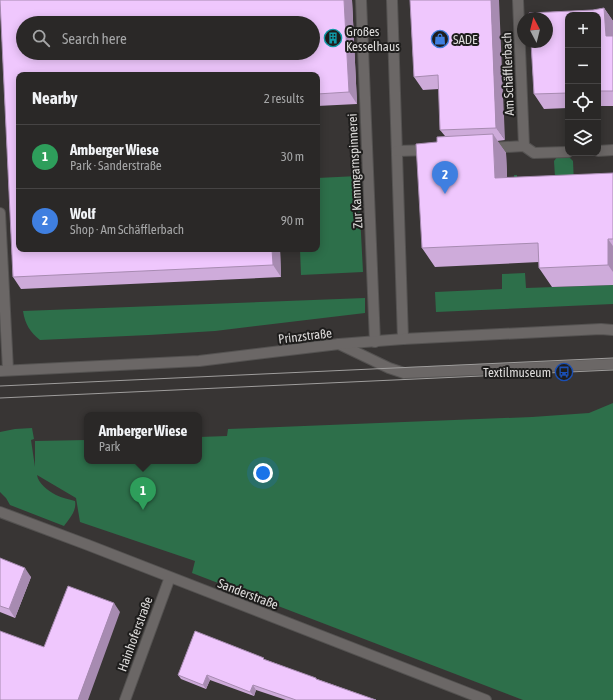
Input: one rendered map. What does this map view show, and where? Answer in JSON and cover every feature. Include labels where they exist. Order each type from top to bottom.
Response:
[{"type":"street","name":"Zur Kammgarnspinnerei","points":[[361,0],[374,342]]},
{"type":"street","points":[[392,0],[403,339]]},
{"type":"street","name":"Am Schäfflerbach","points":[[518,0],[524,146]]},
{"type":"street","points":[[481,148],[524,146],[534,153],[565,152]]},
{"type":"street","points":[[397,151],[438,149]]},
{"type":"street","points":[[601,151],[613,150]]},
{"type":"street","points":[[0,213],[4,370]]},
{"type":"street","name":"Prinzstraße","points":[[4,370],[199,362],[339,344],[403,339],[601,329],[613,330]]},
{"type":"street","points":[[339,344],[389,368],[404,373],[613,364]]},
{"type":"street","name":"Sanderstraße","points":[[0,512],[81,542],[486,700]]},
{"type":"street","name":"Hainhoferstraße","points":[[125,700],[170,577]]},
{"type":"green space","points":[[557,157],[569,157],[573,161],[574,184],[515,187],[514,175],[517,175],[517,178],[555,177],[554,161]]},
{"type":"green space","points":[[358,176],[363,272],[301,275],[300,252],[320,252],[320,178]]},
{"type":"green space","points":[[525,273],[526,288],[613,285],[613,304],[436,312],[435,292],[502,289],[502,274]]},
{"type":"green space","points":[[365,298],[365,313],[215,331],[40,340],[28,327],[23,311]]},
{"type":"green space","points":[[613,403],[613,700],[523,700],[192,573],[195,561],[80,522],[76,498],[37,475],[41,484],[50,491],[58,496],[75,501],[74,511],[64,526],[10,505],[0,492],[0,432],[15,429],[32,428],[34,439],[31,440],[35,467],[35,441],[84,440],[84,464],[202,464],[202,437],[227,436],[228,429],[532,417],[589,413]]},
{"type":"building","points":[[0,0],[344,0],[349,92],[320,94],[320,72],[16,72],[16,252],[272,252],[273,265],[13,277]]},
{"type":"building","points":[[410,0],[491,0],[496,128],[440,130],[438,75],[414,77]]},
{"type":"building","points":[[604,8],[606,36],[613,36],[613,91],[601,91],[601,12],[565,12],[565,93],[534,94],[531,48],[553,48],[553,12],[550,12]]},
{"type":"building","points":[[493,134],[495,178],[613,173],[613,239],[608,239],[608,265],[539,268],[538,243],[422,248],[416,144],[437,142],[437,137]]},
{"type":"building","points":[[0,558],[25,568],[9,609],[0,606]]},
{"type":"building","points":[[68,586],[114,603],[78,700],[0,700],[0,631],[44,647]]},
{"type":"building","points":[[195,631],[264,658],[263,659],[376,700],[296,700],[253,685],[250,692],[207,675],[203,685],[178,675]]},
{"type":"tram line","points":[[0,386],[613,358]]},
{"type":"tram line","points":[[0,398],[613,370]]},
{"type":"place","name":"Großes Kesselhaus","points":[[333,38]]},
{"type":"place","name":"SADE","points":[[440,39]]},
{"type":"place","name":"Wolf","points":[[445,194]]},
{"type":"place","name":"Textilmuseum","points":[[564,372]]},
{"type":"place","name":"Amberger Wiese","points":[[143,510]]}]
